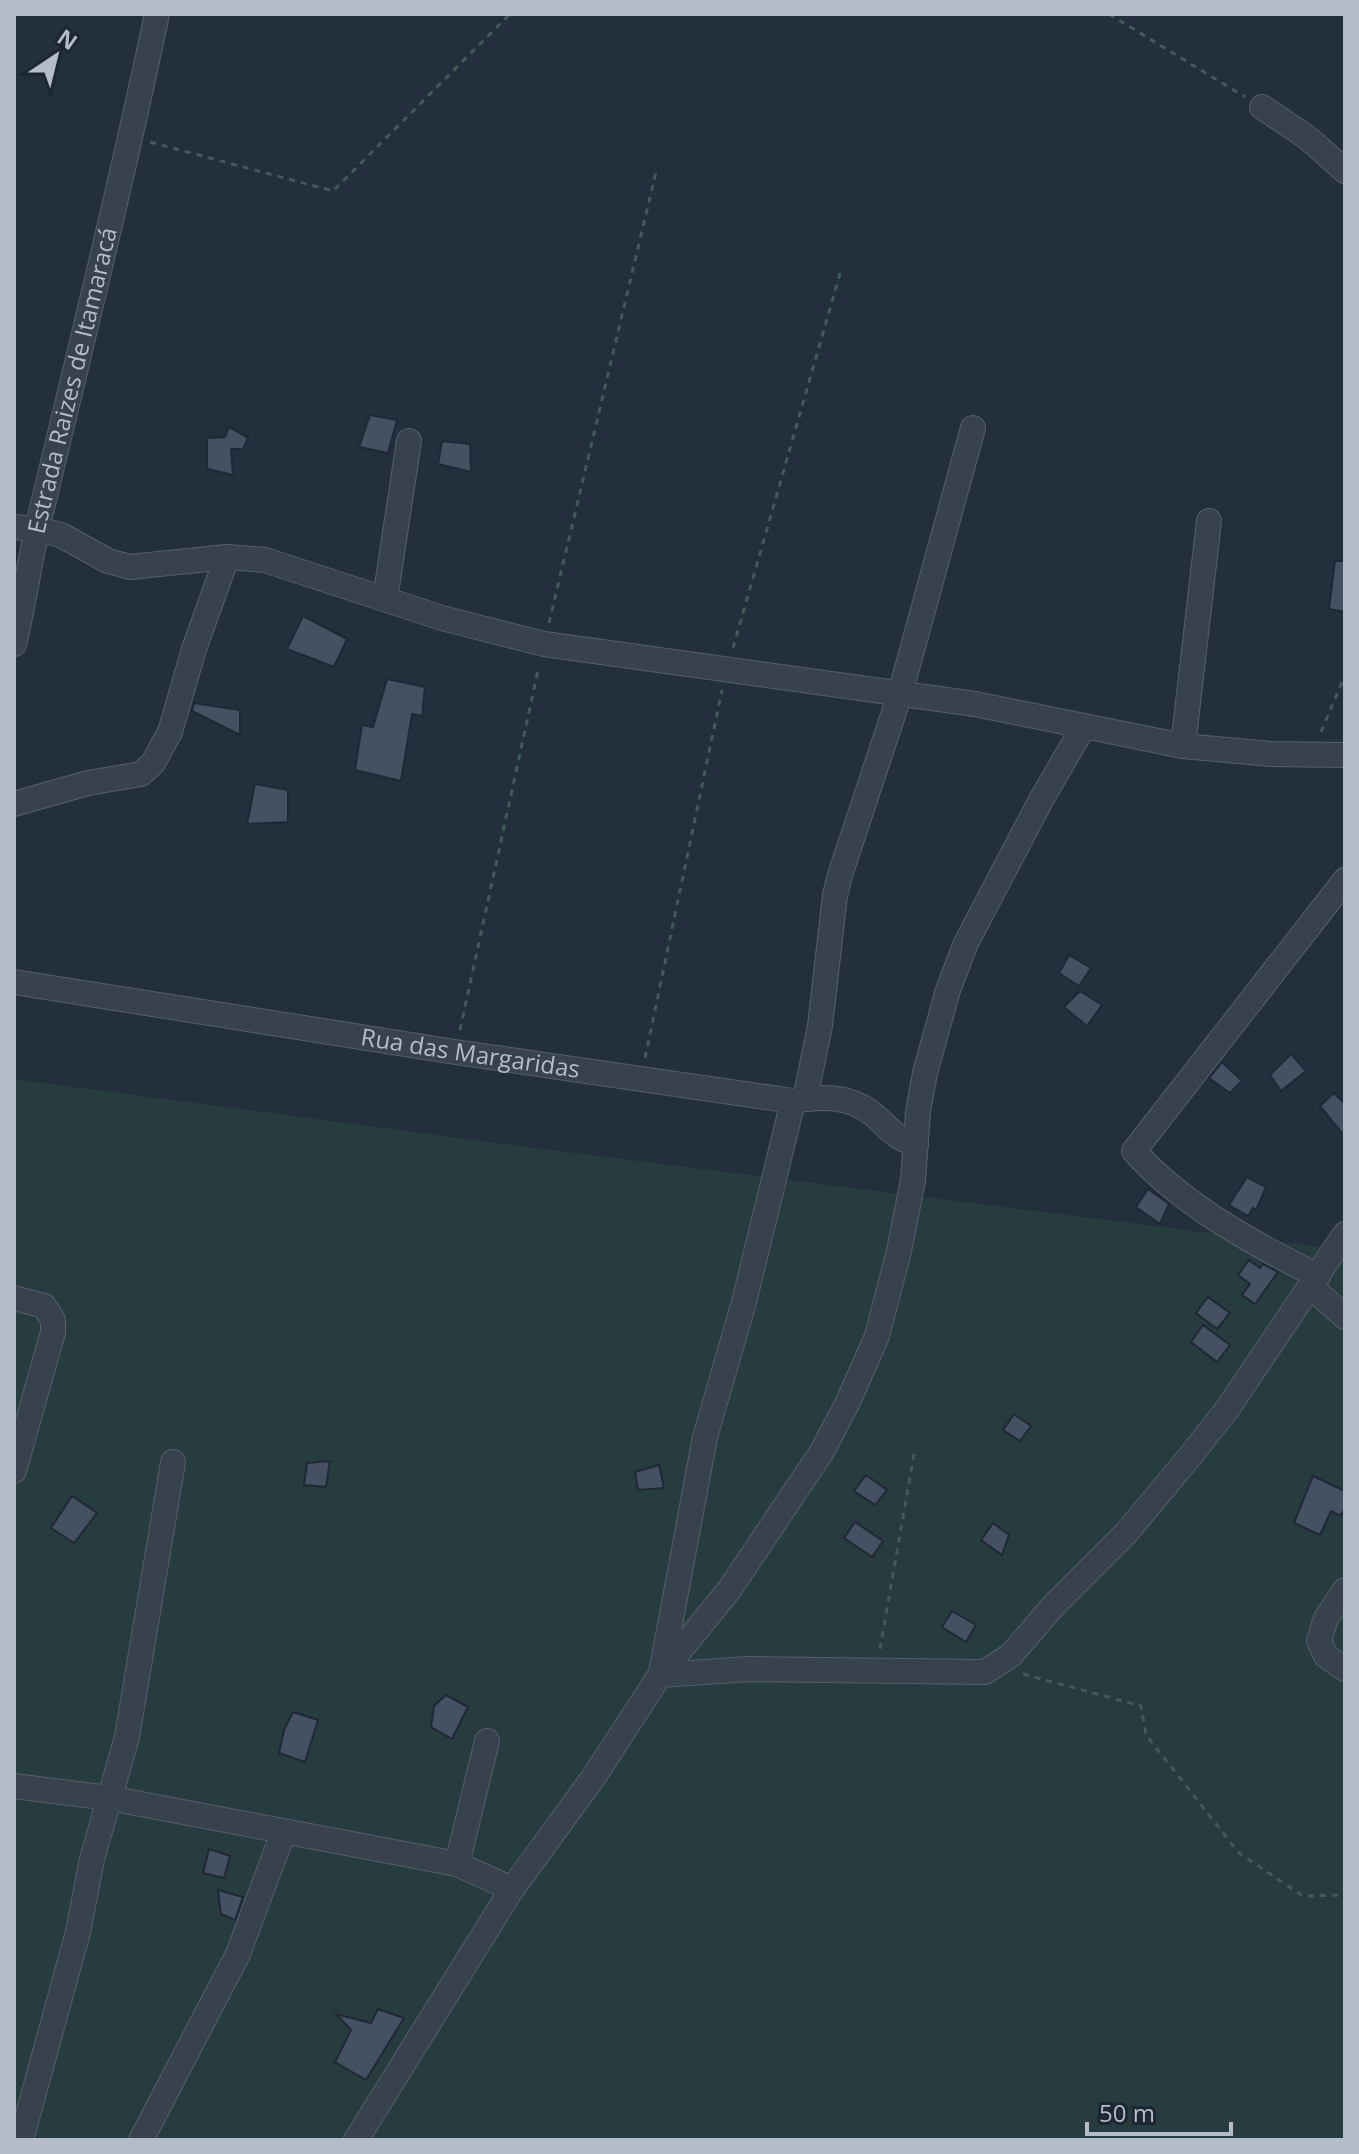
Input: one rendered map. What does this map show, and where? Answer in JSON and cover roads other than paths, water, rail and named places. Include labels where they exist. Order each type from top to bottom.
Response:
[{"type":"street","name":"Estrada Raizes de Itamaracá","points":[[14,644],[25,600],[26,528],[115,210],[157,14]]},
{"type":"street","points":[[1262,107],[1308,138],[1345,171]]},
{"type":"street","points":[[660,1675],[705,1437],[820,1026],[838,885],[900,694],[973,428]]},
{"type":"street","points":[[385,599],[409,441]]},
{"type":"street","points":[[1183,746],[1209,521]]},
{"type":"street","points":[[26,528],[61,535],[108,561],[130,567],[227,557],[265,560],[442,618],[544,644],[975,704],[1183,746],[1345,755]]},
{"type":"street","points":[[14,804],[88,783],[141,774],[153,763],[170,732],[194,649],[227,557]]},
{"type":"street","points":[[356,2140],[512,1889],[593,1778],[660,1675],[729,1590],[821,1453],[847,1404],[881,1322],[909,1208],[918,1112],[928,1059],[948,990],[966,943],[1084,726]]},
{"type":"street","points":[[1345,880],[1134,1151],[1174,1188],[1251,1243],[1315,1282],[1345,1317]]},
{"type":"street","name":"Rua das Margaridas","points":[[14,982],[455,1052],[799,1100],[845,1100],[871,1113],[895,1136],[916,1144]]},
{"type":"street","points":[[660,1675],[749,1669],[985,1672],[996,1667],[1011,1655],[1054,1605],[1127,1532],[1228,1408],[1345,1234]]},
{"type":"street","points":[[14,1298],[44,1306],[53,1320],[53,1332],[14,1471]]},
{"type":"street","points":[[21,2140],[78,1932],[92,1859],[127,1737],[173,1462]]},
{"type":"street","points":[[1345,1590],[1326,1618],[1319,1641],[1326,1656],[1345,1669]]},
{"type":"street","points":[[457,1864],[487,1741]]},
{"type":"street","points":[[14,1786],[109,1798],[457,1864],[512,1889]]},
{"type":"street","points":[[141,2140],[238,1954],[283,1833]]}]
